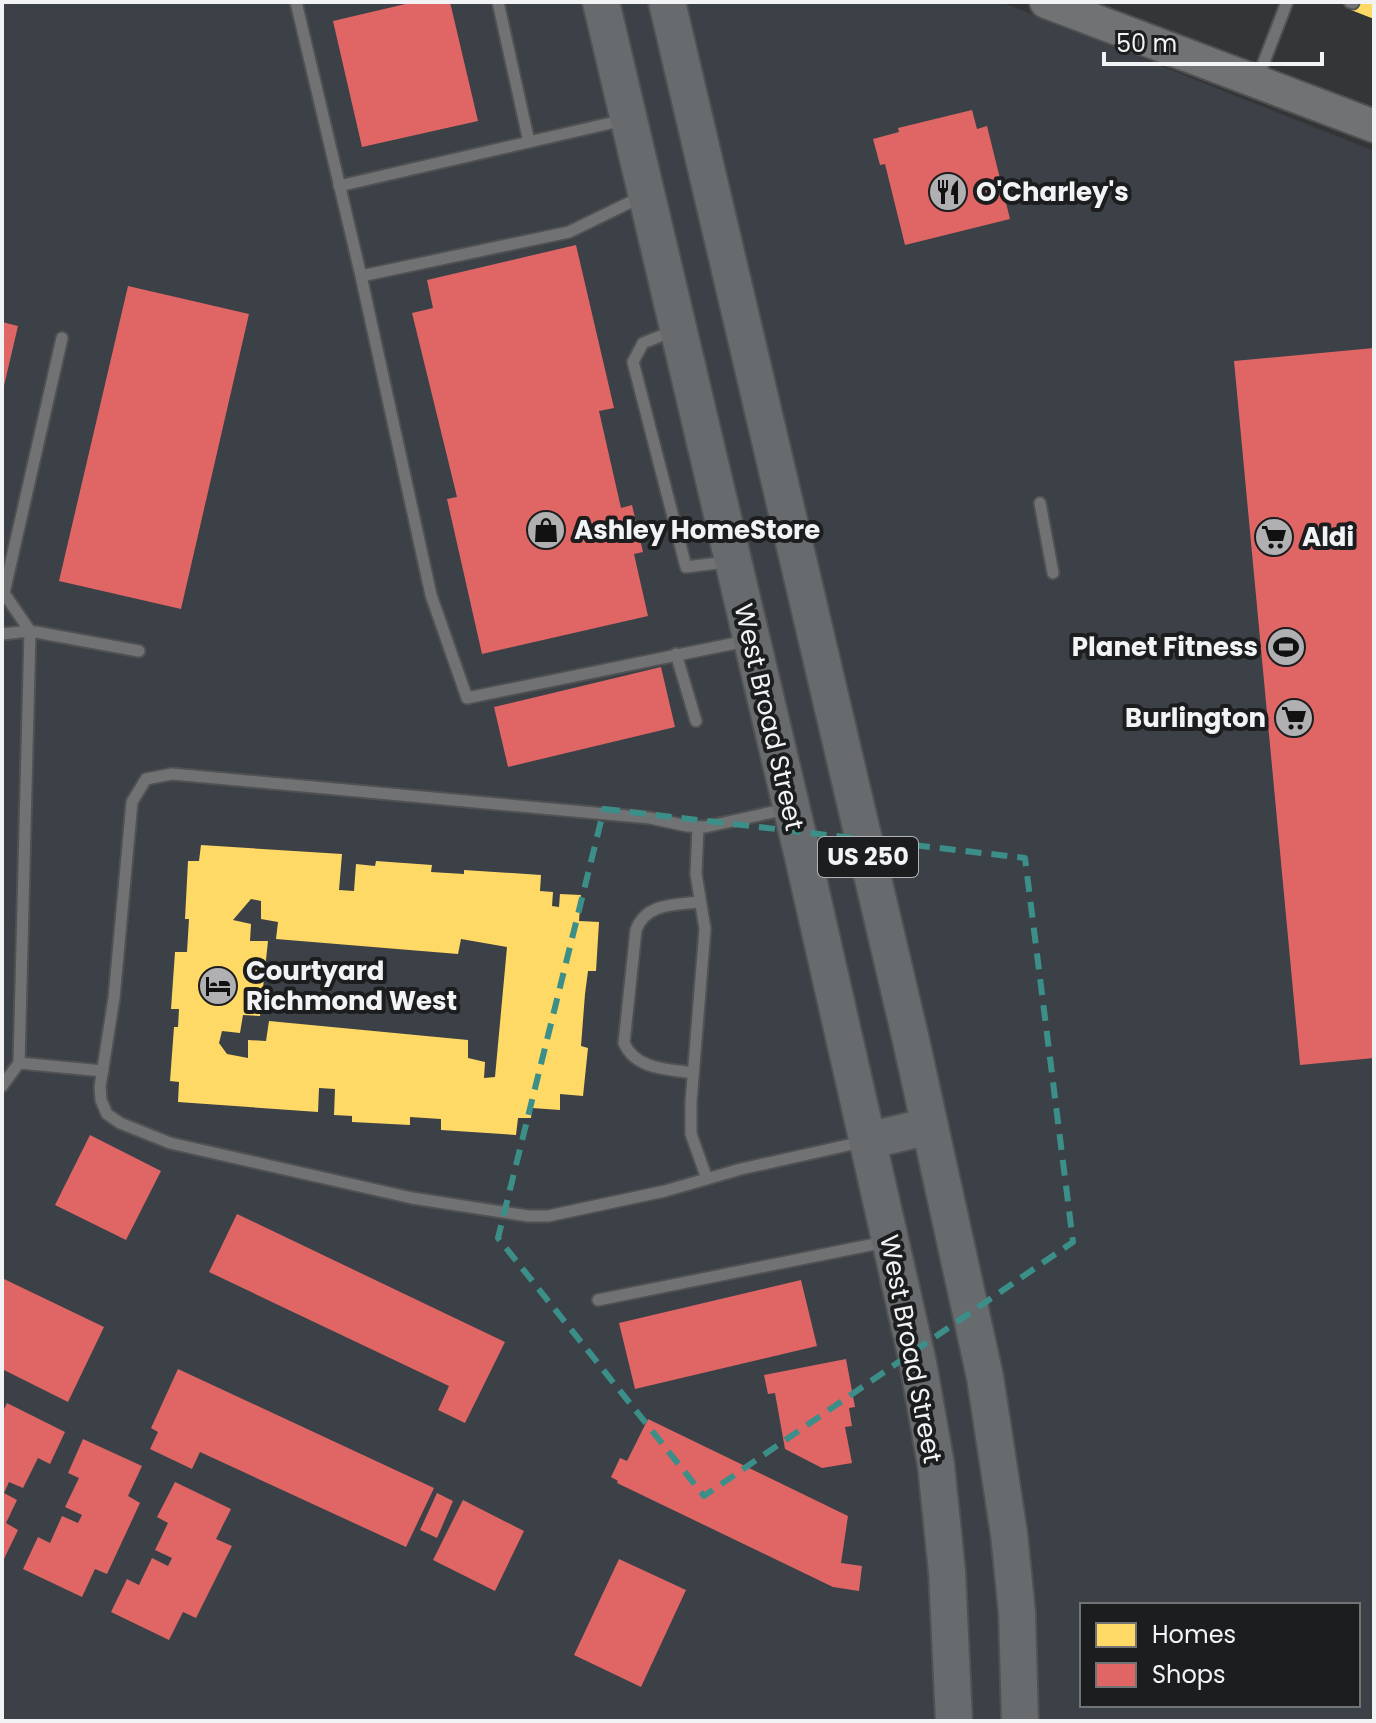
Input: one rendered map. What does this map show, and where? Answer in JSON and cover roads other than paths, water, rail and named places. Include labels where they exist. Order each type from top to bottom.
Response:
[{"type":"main road","name":"West Broad Street","points":[[601,2],[918,1363],[936,1465],[948,1586],[954,1721]]},
{"type":"main road","name":"US 250","points":[[667,2],[930,1126],[985,1377],[1017,1613],[1020,1721]]},
{"type":"main road","points":[[867,1141],[930,1126]]},
{"type":"street","points":[[1046,2],[1374,126]]},
{"type":"lane","points":[[296,2],[361,276],[431,595],[467,698],[751,640]]},
{"type":"lane","points":[[498,2],[529,142]]},
{"type":"lane","points":[[1257,82],[1287,2]]},
{"type":"lane","points":[[339,186],[628,119]]},
{"type":"lane","points":[[361,276],[569,232],[645,195]]},
{"type":"lane","points":[[677,329],[643,343],[633,362],[686,567],[732,561]]},
{"type":"lane","points":[[2,1086],[19,1063],[30,631],[4,593],[62,338]]},
{"type":"lane","points":[[1040,503],[1053,573]]},
{"type":"lane","points":[[2,634],[30,631],[139,651]]},
{"type":"lane","points":[[676,654],[696,721]]},
{"type":"lane","points":[[789,809],[698,827],[650,818],[172,774],[146,779],[132,802],[101,1100],[107,1114],[120,1123],[170,1143],[412,1198],[507,1214],[548,1216],[665,1191],[867,1141]]},
{"type":"lane","points":[[698,827],[696,874],[705,929],[691,1134],[707,1179]]},
{"type":"lane","points":[[693,1073],[647,1065],[629,1054],[624,1043],[639,921],[645,913],[654,909],[699,902]]},
{"type":"lane","points":[[19,1063],[103,1071]]},
{"type":"lane","points":[[598,1300],[890,1241]]},
{"type":"place","name":"O'Charley's","points":[[948,192]]},
{"type":"place","name":"Ashley HomeStore","points":[[546,530]]},
{"type":"place","name":"Aldi","points":[[1274,537]]},
{"type":"place","name":"Planet Fitness","points":[[1286,647]]},
{"type":"place","name":"Burlington","points":[[1294,718]]},
{"type":"place","name":"Courtyard Richmond West","points":[[218,986]]}]
